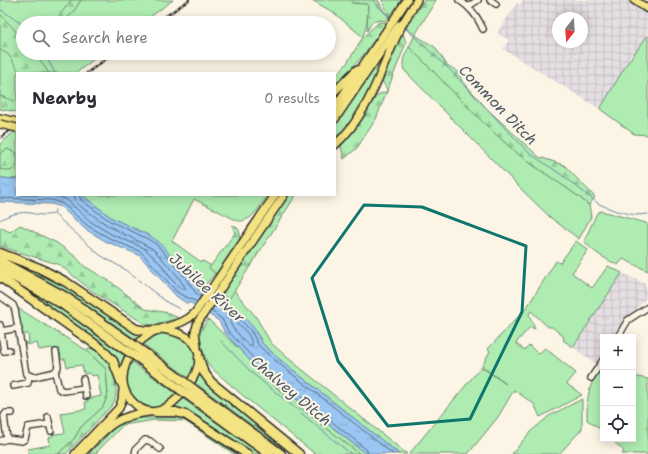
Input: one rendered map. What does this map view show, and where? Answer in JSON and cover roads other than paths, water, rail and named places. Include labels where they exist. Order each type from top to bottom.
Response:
[{"type":"highway","points":[[0,253],[39,268],[66,282],[136,329],[146,331],[160,329]]},
{"type":"highway","points":[[0,261],[66,297],[143,357],[281,454]]},
{"type":"highway","points":[[0,269],[62,304],[126,344]]},
{"type":"highway","points":[[0,277],[102,349],[113,362],[123,386]]},
{"type":"highway","points":[[198,354],[203,371],[211,382],[299,454]]},
{"type":"highway","points":[[194,394],[269,454]]},
{"type":"highway","points":[[156,412],[176,412],[186,415],[247,454]]},
{"type":"main road","points":[[336,144],[367,106],[392,34],[404,14],[407,0]]},
{"type":"main road","points":[[336,118],[404,14],[417,0]]},
{"type":"main road","points":[[634,0],[648,9]]},
{"type":"main road","points":[[336,90],[377,46],[392,34]]},
{"type":"main road","points":[[336,106],[377,46]]},
{"type":"main road","points":[[0,118],[16,122]]},
{"type":"main road","points":[[0,124],[16,128]]},
{"type":"main road","points":[[81,454],[116,421],[128,415],[156,412],[173,405],[192,381],[198,370],[195,330],[216,288],[274,196]]},
{"type":"main road","points":[[75,454],[119,408],[122,400],[124,369],[128,360],[144,338],[160,329],[182,322],[196,311],[216,288],[283,196]]},
{"type":"main road","points":[[160,329],[183,334],[191,340],[198,354]]},
{"type":"main road","points":[[123,386],[135,404],[147,410],[156,412]]},
{"type":"street","points":[[459,0],[469,6],[477,16],[483,29]]},
{"type":"street","points":[[469,6],[478,0]]},
{"type":"street","points":[[490,0],[496,4]]},
{"type":"street","points":[[0,296],[13,306],[26,374],[34,377],[55,372]]},
{"type":"street","points":[[620,334],[628,320],[648,307]]},
{"type":"street","points":[[0,325],[4,351],[9,350]]},
{"type":"street","points":[[1,331],[18,328]]},
{"type":"street","points":[[56,352],[58,367],[55,372],[59,389],[64,391],[84,388]]},
{"type":"street","points":[[591,378],[600,364]]},
{"type":"street","points":[[13,386],[28,383],[29,376]]},
{"type":"street","points":[[83,379],[86,396]]},
{"type":"street","points":[[7,439],[4,416],[6,413],[12,413]]},
{"type":"street","points":[[48,417],[51,431]]},
{"type":"street","points":[[0,441],[7,439],[22,441],[25,439],[28,427],[49,424]]},
{"type":"street","points":[[135,454],[136,449],[145,440],[150,441],[157,448]]},
{"type":"water","points":[[0,178],[16,179],[16,196],[83,196],[112,218],[150,236],[159,242],[196,285],[199,291],[217,303],[226,305],[239,312],[254,328],[262,343],[279,359],[399,454],[366,454],[253,364],[225,333],[219,321],[191,303],[186,303],[176,296],[139,255],[107,242],[85,229],[61,207],[52,204],[0,202]]},
{"type":"waterway","name":"Common Ditch","points":[[372,0],[389,17]]},
{"type":"waterway","points":[[0,9],[16,20]]},
{"type":"waterway","name":"Common Ditch","points":[[405,28],[449,69],[529,153],[559,173],[599,204],[616,211],[636,215],[648,214]]},
{"type":"waterway","points":[[48,60],[54,72]]},
{"type":"waterway","name":"Chalvey Ditch","points":[[54,214],[55,210]]},
{"type":"waterway","points":[[0,220],[19,213],[42,215],[53,214]]},
{"type":"waterway","name":"Chalvey Ditch","points":[[54,214],[100,255],[124,269],[168,303],[180,309]]},
{"type":"waterway","name":"Chalvey Ditch","points":[[221,341],[252,373],[351,454]]},
{"type":"railway","points":[[166,16],[189,0]]},
{"type":"railway","points":[[88,72],[105,60]]},
{"type":"railway","points":[[0,138],[16,126]]},
{"type":"water label","name":"Jubilee River","points":[[207,288]]}]
